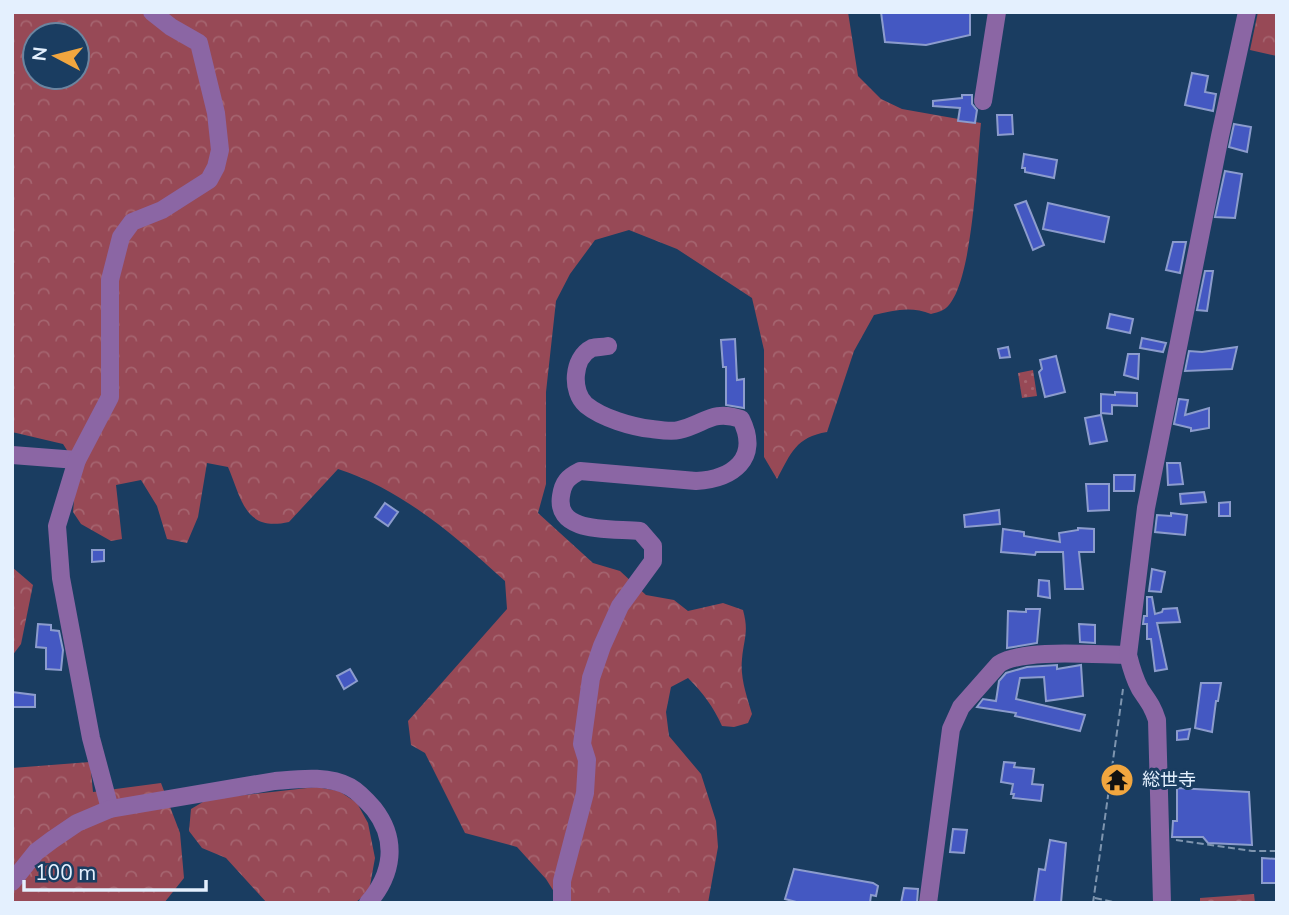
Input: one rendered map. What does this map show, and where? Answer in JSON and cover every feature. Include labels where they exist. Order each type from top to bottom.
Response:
[{"type":"street","points":[[110,809],[91,738],[61,578],[57,526],[77,460],[110,397],[110,280],[121,237],[132,222],[162,211],[209,180],[220,150],[216,113],[199,43],[152,12]]},
{"type":"street","points":[[983,101],[997,12]]},
{"type":"street","points":[[1162,903],[1157,720],[1152,703],[1133,673],[1128,655],[1146,508],[1247,12]]},
{"type":"street","points":[[562,903],[562,881],[585,793],[587,761],[582,744],[592,678],[602,646],[620,606],[653,561],[653,546],[640,531],[572,523],[564,515],[560,501],[562,486],[569,476],[580,471],[696,481],[714,480],[737,468],[747,448],[746,430],[741,419],[730,415],[712,416],[678,430],[649,429],[597,413],[583,402],[576,389],[576,373],[581,358],[592,348],[608,346]]},
{"type":"street","points":[[12,455],[77,460]]},
{"type":"street","points":[[928,903],[951,729],[961,707],[1006,659],[1032,655],[1128,655]]},
{"type":"street","points":[[12,882],[36,852],[77,823],[110,809],[299,779],[337,782],[350,787],[361,795],[381,819],[388,833],[390,852],[380,887],[368,903]]},
{"type":"path","points":[[1093,903],[1124,682]]},
{"type":"path","points":[[1161,838],[1252,851],[1277,851]]},
{"type":"path","points":[[1094,898],[1118,903]]},
{"type":"green space","points":[[12,12],[848,12],[858,76],[881,99],[902,109],[981,123],[968,250],[955,295],[945,309],[931,314],[910,309],[874,315],[854,351],[827,432],[801,442],[777,479],[764,457],[764,350],[752,298],[677,249],[629,230],[595,240],[570,274],[556,301],[546,392],[546,484],[538,513],[593,563],[620,571],[646,595],[674,600],[688,611],[723,603],[743,610],[746,630],[742,673],[752,714],[748,723],[734,727],[722,726],[707,700],[688,678],[671,687],[666,712],[669,736],[701,774],[716,821],[718,847],[708,903],[561,903],[546,879],[517,847],[465,833],[425,753],[411,745],[408,721],[507,609],[505,581],[427,516],[384,489],[338,469],[289,522],[263,522],[247,511],[228,467],[207,463],[198,517],[187,543],[167,539],[157,506],[141,480],[116,485],[122,539],[111,541],[81,524],[73,512],[77,466],[63,444],[12,432]]},
{"type":"green space","points":[[1258,12],[1277,12],[1277,56],[1250,50]]},
{"type":"green space","points":[[1033,370],[1037,396],[1022,398],[1018,373]]},
{"type":"green space","points":[[12,567],[33,585],[21,644],[12,656]]},
{"type":"green space","points":[[90,762],[93,792],[161,783],[180,833],[184,878],[164,903],[12,903],[12,768]]},
{"type":"green space","points":[[316,787],[339,791],[357,803],[368,823],[375,858],[369,891],[355,903],[267,903],[226,858],[202,848],[189,831],[191,809],[208,799]]},
{"type":"green space","points":[[1254,894],[1255,903],[1200,903],[1200,898]]},
{"type":"building","points":[[881,12],[970,12],[970,35],[926,45],[885,42]]},
{"type":"building","points":[[1192,73],[1208,76],[1205,92],[1216,94],[1213,111],[1185,105]]},
{"type":"building","points":[[962,95],[972,95],[972,104],[977,110],[975,123],[958,121],[960,108],[933,106],[933,101],[962,98]]},
{"type":"building","points":[[997,115],[1012,115],[1013,134],[998,135]]},
{"type":"building","points":[[1234,124],[1251,127],[1247,152],[1229,147]]},
{"type":"building","points":[[1024,154],[1057,160],[1054,178],[1025,172],[1025,168],[1022,168]]},
{"type":"building","points":[[1225,171],[1242,174],[1235,218],[1215,217]]},
{"type":"building","points":[[1026,201],[1044,245],[1033,250],[1015,205]]},
{"type":"building","points":[[1048,203],[1109,217],[1104,242],[1043,229]]},
{"type":"building","points":[[1173,242],[1186,242],[1180,273],[1166,270]]},
{"type":"building","points":[[1205,271],[1213,271],[1207,311],[1197,310]]},
{"type":"building","points":[[1110,314],[1133,319],[1130,333],[1107,328]]},
{"type":"building","points":[[1142,338],[1166,343],[1163,352],[1140,348]]},
{"type":"building","points":[[735,339],[737,380],[744,379],[744,408],[726,405],[726,367],[723,367],[721,340]]},
{"type":"building","points":[[1008,347],[1010,357],[1000,358],[998,349]]},
{"type":"building","points":[[1237,347],[1232,369],[1185,371],[1189,351]]},
{"type":"building","points":[[1128,354],[1139,354],[1138,379],[1124,375]]},
{"type":"building","points":[[1056,356],[1065,392],[1045,397],[1039,372],[1042,369],[1040,360]]},
{"type":"building","points":[[1115,392],[1137,393],[1137,406],[1112,405],[1112,414],[1101,413],[1101,394],[1115,395]]},
{"type":"building","points":[[1179,399],[1188,400],[1185,415],[1209,408],[1209,428],[1191,431],[1191,428],[1174,424]]},
{"type":"building","points":[[1101,415],[1107,441],[1090,444],[1085,418]]},
{"type":"building","points":[[1167,463],[1180,463],[1183,484],[1168,485]]},
{"type":"building","points":[[1114,475],[1135,475],[1134,491],[1114,491]]},
{"type":"building","points":[[1086,484],[1109,484],[1109,510],[1088,511]]},
{"type":"building","points":[[1204,492],[1206,502],[1181,504],[1180,494]]},
{"type":"building","points":[[1230,502],[1230,516],[1219,516],[1219,503]]},
{"type":"building","points":[[385,503],[398,512],[388,526],[375,517]]},
{"type":"building","points":[[999,510],[1000,524],[965,527],[964,515]]},
{"type":"building","points":[[1171,513],[1187,515],[1185,535],[1155,532],[1157,515],[1171,516]]},
{"type":"building","points":[[1078,528],[1094,529],[1094,552],[1079,552],[1083,589],[1065,589],[1063,552],[1036,552],[1035,555],[1001,552],[1003,529],[1024,532],[1024,536],[1060,542],[1059,533]]},
{"type":"building","points":[[92,550],[104,550],[104,561],[92,562]]},
{"type":"building","points":[[1152,569],[1165,572],[1161,592],[1149,591]]},
{"type":"building","points":[[1039,580],[1049,581],[1050,598],[1038,596]]},
{"type":"building","points":[[1147,597],[1152,597],[1155,614],[1163,609],[1177,608],[1180,622],[1157,623],[1167,669],[1155,671],[1151,639],[1147,639],[1147,624],[1143,624],[1144,616],[1147,616]]},
{"type":"building","points":[[1026,609],[1040,609],[1037,643],[1007,648],[1008,611],[1026,612]]},
{"type":"building","points":[[38,624],[51,625],[51,630],[59,631],[63,650],[61,670],[46,669],[46,648],[36,647]]},
{"type":"building","points":[[1079,624],[1095,625],[1095,643],[1080,642]]},
{"type":"building","points":[[1057,665],[1057,669],[1081,665],[1083,696],[1046,701],[1044,677],[1020,678],[1016,699],[1085,715],[1080,731],[1015,716],[1016,713],[977,707],[983,699],[996,701],[999,681],[1006,673],[1027,667]]},
{"type":"building","points":[[350,669],[357,681],[344,689],[337,676]]},
{"type":"building","points":[[1201,683],[1221,683],[1212,732],[1195,728]]},
{"type":"building","points":[[12,692],[35,695],[35,707],[12,707]]},
{"type":"building","points":[[1190,729],[1188,739],[1177,740],[1177,731]]},
{"type":"building","points":[[1004,762],[1015,763],[1014,767],[1034,769],[1032,784],[1043,785],[1041,801],[1013,798],[1013,784],[1001,782]]},
{"type":"building","points":[[1177,788],[1249,792],[1252,845],[1208,843],[1203,837],[1172,837],[1173,821],[1177,821]]},
{"type":"building","points":[[953,829],[967,830],[964,853],[950,852]]},
{"type":"building","points":[[1050,840],[1066,843],[1061,903],[1034,903],[1039,869],[1045,870]]},
{"type":"building","points":[[1262,858],[1277,859],[1277,883],[1262,883]]},
{"type":"building","points":[[794,869],[873,883],[878,886],[876,896],[871,895],[870,903],[800,903],[785,899]]},
{"type":"building","points":[[904,888],[918,889],[917,903],[901,903]]},
{"type":"place","name":"総世寺","points":[[1117,780]]}]
